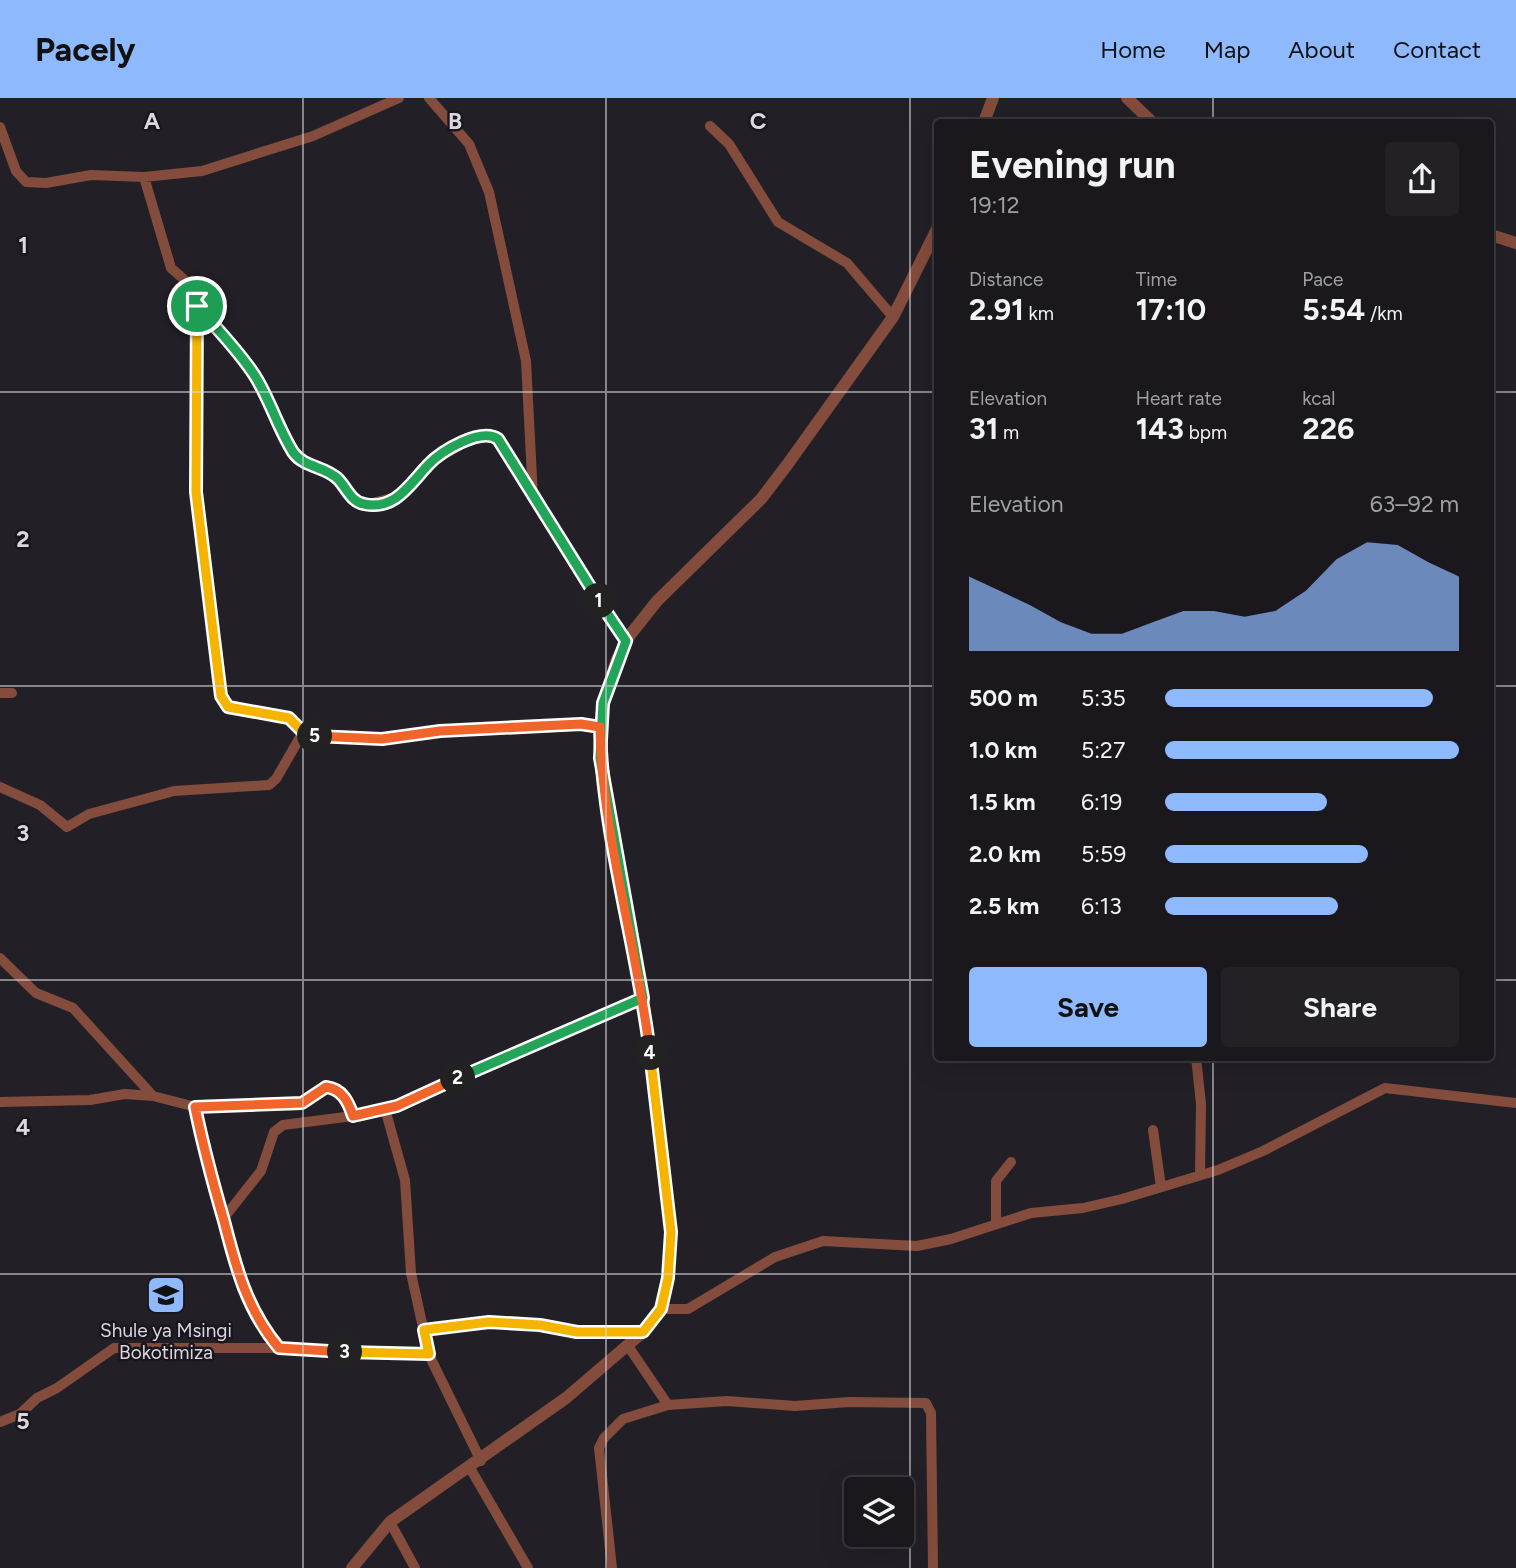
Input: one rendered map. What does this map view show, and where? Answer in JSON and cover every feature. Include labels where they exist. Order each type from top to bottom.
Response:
[{"type":"street","points":[[0,127],[20,178],[33,184],[91,174],[178,176],[246,160],[313,136],[399,98]]},
{"type":"street","points":[[429,98],[469,144],[489,192],[526,362],[533,497]]},
{"type":"street","points":[[985,119],[993,98]]},
{"type":"street","points":[[1127,98],[1149,119]]},
{"type":"street","points":[[710,127],[729,144],[778,222],[847,263],[893,317]]},
{"type":"street","points":[[0,161],[13,164]]},
{"type":"street","points":[[144,177],[171,268],[196,290],[196,492],[221,696],[228,707],[289,718],[303,732],[329,738],[382,739],[440,731],[581,724],[600,727]]},
{"type":"street","points":[[352,1568],[390,1522],[566,1398],[643,1332],[661,1309],[668,1278],[671,1232],[643,998],[603,782],[600,727],[603,703],[626,641],[657,601],[761,499],[893,317],[934,235]]},
{"type":"street","points":[[1494,236],[1516,243]]},
{"type":"street","points":[[197,306],[255,376],[294,453],[309,465],[330,472],[355,500],[365,505],[403,495],[434,460],[464,443],[487,435],[498,439],[626,641]]},
{"type":"street","points":[[0,693],[12,693]]},
{"type":"street","points":[[0,788],[40,805],[67,827],[89,814],[174,791],[269,785],[276,779],[303,732]]},
{"type":"street","points":[[0,958],[36,993],[73,1008],[153,1096]]},
{"type":"street","points":[[223,1219],[261,1171],[278,1127],[289,1123],[385,1110],[643,998]]},
{"type":"street","points":[[1196,1061],[1201,1104],[1199,1175]]},
{"type":"street","points":[[0,1102],[90,1100],[125,1094],[153,1096],[195,1107],[302,1103],[326,1087],[336,1089],[344,1097],[353,1116]]},
{"type":"street","points":[[661,1309],[688,1309],[775,1257],[800,1246],[824,1241],[917,1246],[951,1239],[1031,1213],[1099,1205],[1161,1187],[1290,1140],[1385,1088],[1516,1103]]},
{"type":"street","points":[[195,1107],[205,1158],[238,1278],[250,1306],[279,1348]]},
{"type":"street","points":[[385,1110],[404,1170],[411,1273],[429,1354],[475,1464],[528,1568]]},
{"type":"street","points":[[1153,1130],[1161,1187]]},
{"type":"street","points":[[996,1223],[996,1181],[1011,1162]]},
{"type":"street","points":[[424,1330],[489,1322],[540,1325],[577,1332],[643,1332]]},
{"type":"street","points":[[628,1346],[668,1405]]},
{"type":"street","points":[[0,1422],[20,1414],[37,1398],[57,1388],[114,1348],[279,1348],[365,1354],[429,1354]]},
{"type":"street","points":[[612,1568],[599,1448],[604,1438],[623,1419],[668,1405],[727,1401],[795,1406],[849,1402],[926,1403],[931,1413],[933,1568]]},
{"type":"street","points":[[390,1522],[415,1568]]},
{"type":"place","name":"Shule ya Msingi Bokotimiza","points":[[166,1295]]},
{"type":"route","points":[[197,306],[199,336],[196,492],[223,702],[237,710],[289,718],[310,736],[337,738],[382,739],[440,731],[523,726],[588,724],[600,727],[600,758],[603,782],[643,998],[671,1232],[668,1278],[661,1309],[643,1332],[577,1332],[540,1325],[476,1322],[434,1331],[424,1330],[429,1354],[365,1354],[279,1348],[266,1333],[250,1306],[238,1278],[205,1158],[195,1107],[302,1103],[309,1101],[317,1091],[326,1087],[336,1089],[344,1097],[353,1116],[385,1110],[430,1092],[524,1047],[643,998],[600,758],[603,703],[617,659],[626,641],[576,568],[498,439],[492,435],[482,435],[464,443],[429,464],[403,495],[390,501],[365,505],[355,500],[330,472],[309,465],[294,453],[255,376],[197,306]]}]
